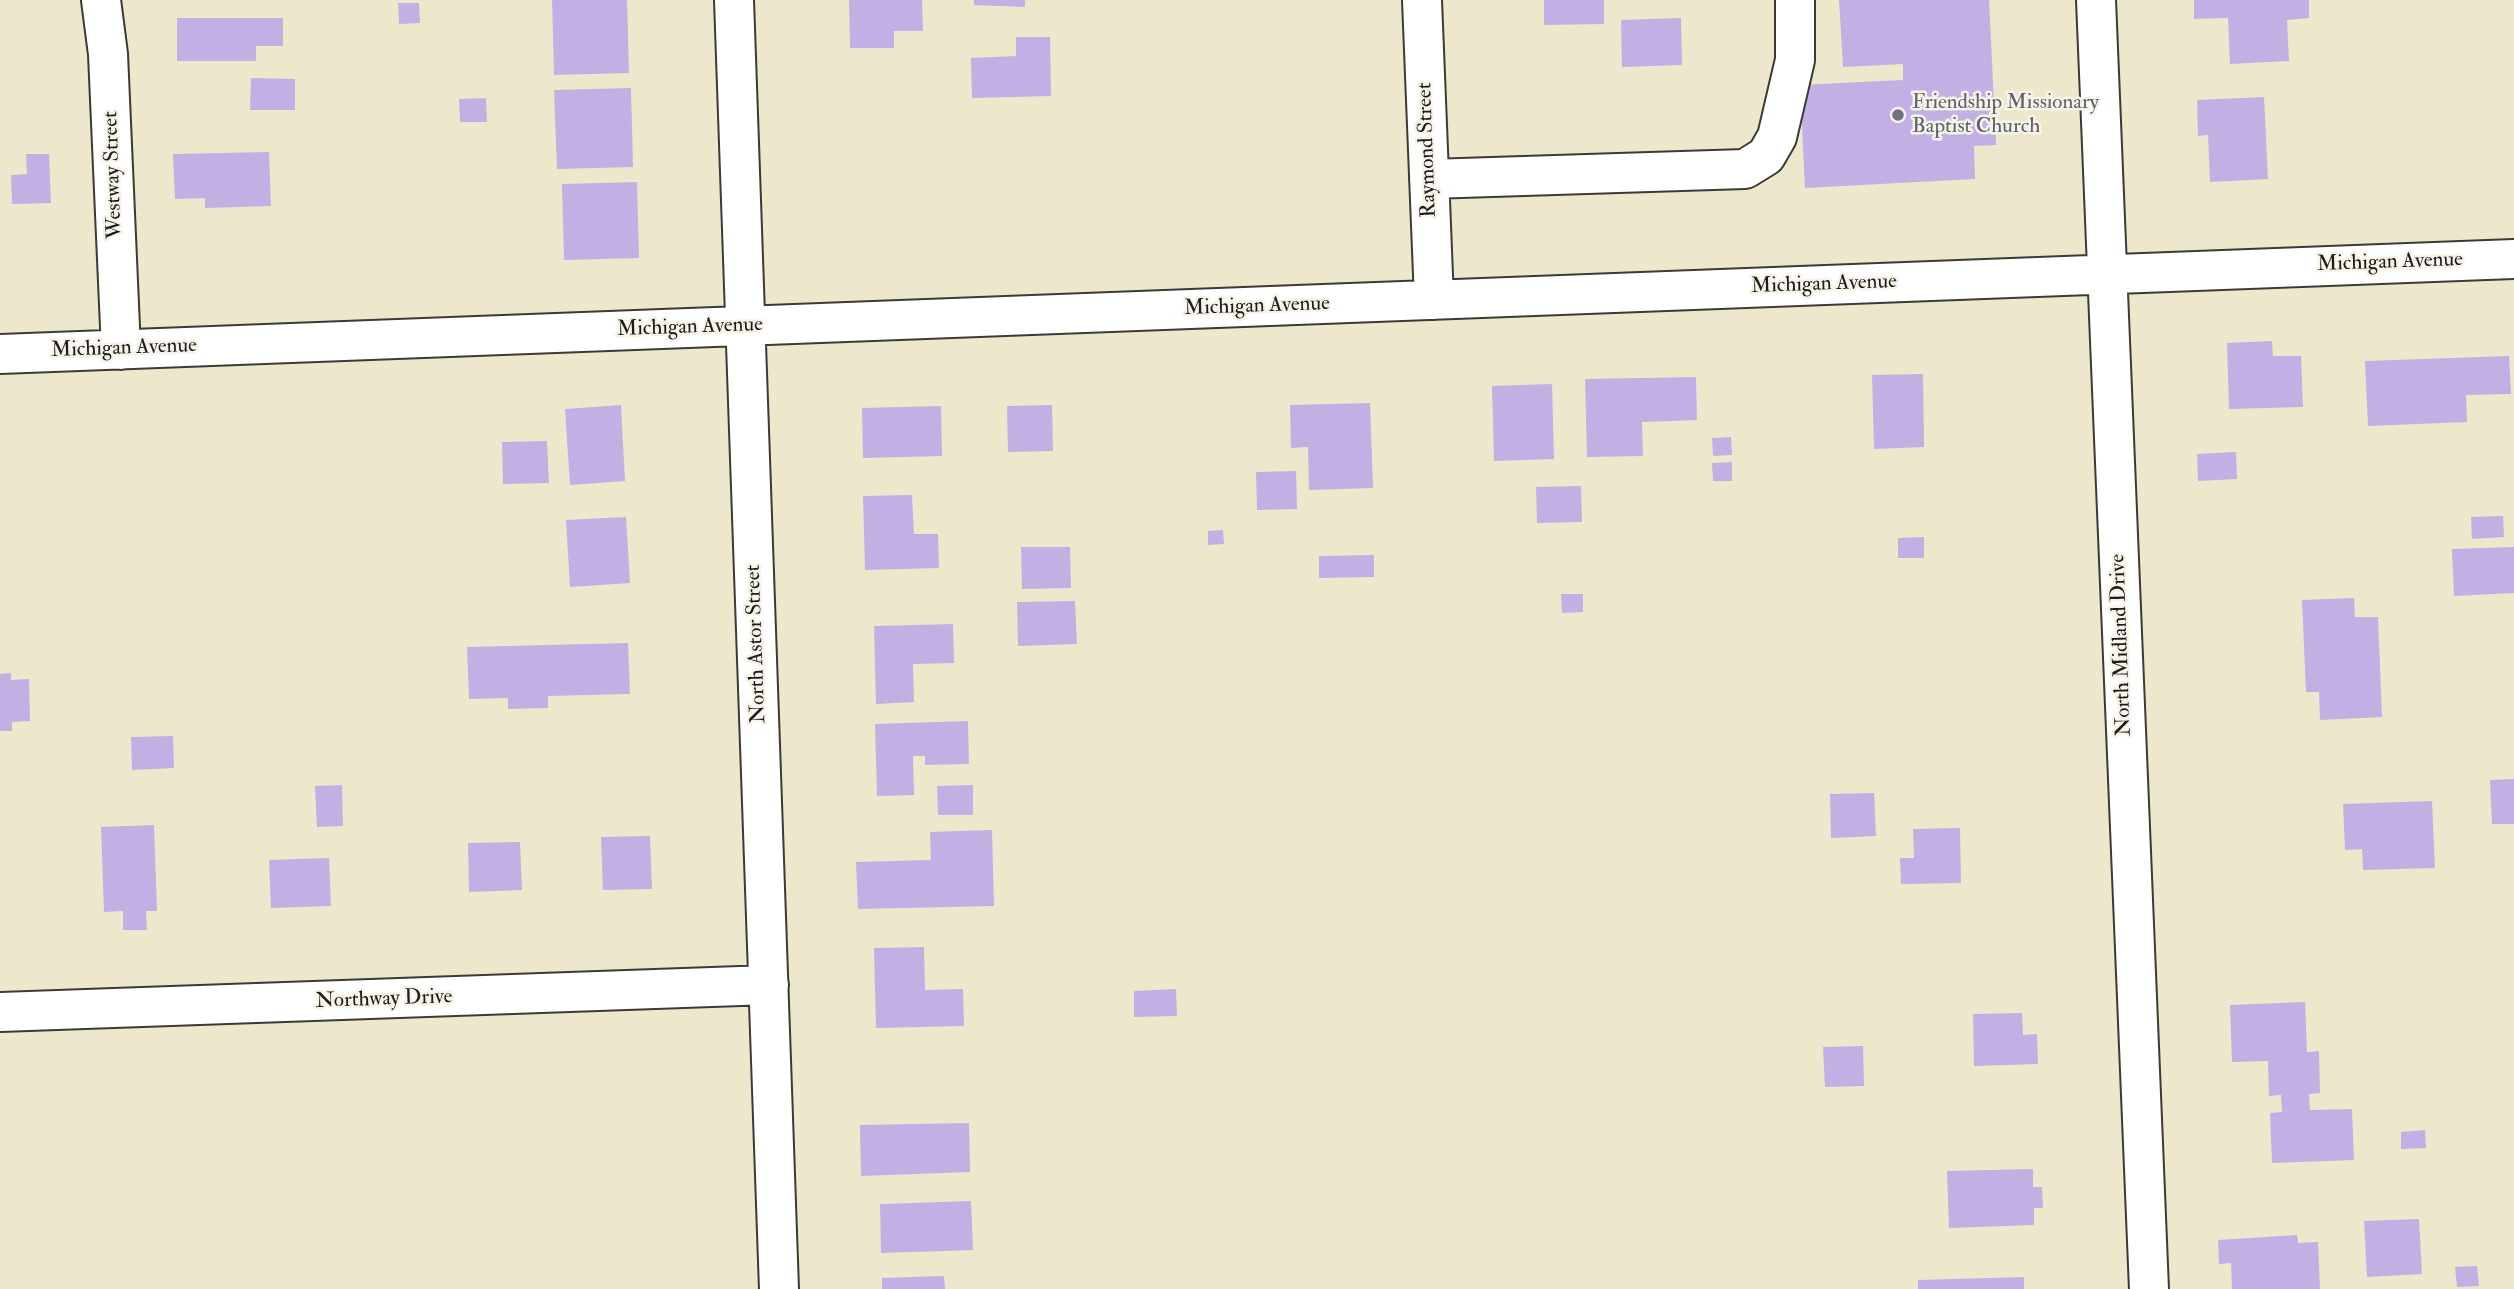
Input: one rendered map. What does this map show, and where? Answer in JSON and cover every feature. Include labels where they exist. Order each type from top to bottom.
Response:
[{"type":"street","name":"Westway Street","points":[[101,0],[110,78],[121,349]]},
{"type":"street","name":"North Astor Street","points":[[734,0],[779,1289]]},
{"type":"street","name":"Raymond Street","points":[[1422,0],[1434,300]]},
{"type":"street","points":[[1429,180],[1745,169],[1766,156],[1777,137],[1795,60],[1795,0]]},
{"type":"street","name":"North Midland Drive","points":[[2096,0],[2149,1289]]},
{"type":"street","name":"Michigan Avenue","points":[[0,354],[2514,259]]},
{"type":"street","name":"Northway Drive","points":[[0,1012],[769,985]]},
{"type":"building","points":[[552,0],[627,0],[629,73],[554,75]]},
{"type":"building","points":[[849,0],[922,0],[923,31],[894,31],[894,48],[850,48]]},
{"type":"building","points":[[974,0],[1025,0],[1025,7],[974,5]]},
{"type":"building","points":[[1544,0],[1604,0],[1604,24],[1544,25]]},
{"type":"building","name":"Friendship Missionary Baptist Church","points":[[1839,0],[1989,0],[1996,145],[1974,146],[1975,179],[1805,188],[1800,85],[1903,80],[1903,64],[1843,67]]},
{"type":"building","points":[[2194,0],[2309,0],[2309,18],[2287,20],[2289,61],[2230,64],[2228,18],[2194,19]]},
{"type":"building","points":[[398,3],[419,3],[420,23],[399,24]]},
{"type":"building","points":[[177,18],[283,18],[283,46],[256,46],[256,61],[177,61]]},
{"type":"building","points":[[1681,18],[1682,65],[1622,67],[1621,20]]},
{"type":"building","points":[[1016,37],[1050,37],[1051,96],[972,98],[971,58],[1016,56]]},
{"type":"building","points":[[251,78],[295,79],[295,110],[250,110]]},
{"type":"building","points":[[631,88],[633,167],[557,169],[554,90]]},
{"type":"building","points":[[2264,97],[2268,179],[2210,182],[2208,135],[2198,136],[2197,100]]},
{"type":"building","points":[[486,98],[487,122],[460,122],[459,99]]},
{"type":"building","points":[[269,152],[271,206],[205,208],[205,198],[175,199],[173,154]]},
{"type":"building","points":[[26,154],[49,154],[51,203],[12,204],[11,175],[27,174]]},
{"type":"building","points":[[637,182],[639,258],[564,260],[562,184]]},
{"type":"building","points":[[2272,341],[2273,356],[2301,356],[2303,407],[2229,409],[2227,343]]},
{"type":"building","points":[[2509,356],[2511,394],[2466,395],[2467,422],[2368,426],[2365,361]]},
{"type":"building","points":[[1923,374],[1924,447],[1874,449],[1872,375]]},
{"type":"building","points":[[1696,377],[1697,420],[1642,422],[1643,456],[1587,457],[1585,379]]},
{"type":"building","points":[[1552,384],[1554,459],[1494,461],[1492,386]]},
{"type":"building","points":[[1370,403],[1373,488],[1309,490],[1308,447],[1291,448],[1290,405]]},
{"type":"building","points":[[621,405],[625,481],[570,485],[565,409]]},
{"type":"building","points":[[1052,405],[1053,451],[1008,452],[1007,406]]},
{"type":"building","points":[[941,406],[942,456],[863,458],[862,408]]},
{"type":"building","points":[[1731,437],[1732,455],[1713,456],[1712,438]]},
{"type":"building","points":[[547,441],[549,483],[503,484],[502,442]]},
{"type":"building","points":[[2236,452],[2237,479],[2198,481],[2197,454]]},
{"type":"building","points":[[1732,462],[1732,481],[1713,481],[1712,463]]},
{"type":"building","points":[[1296,471],[1297,509],[1257,510],[1256,472]]},
{"type":"building","points":[[1581,486],[1582,522],[1537,523],[1536,487]]},
{"type":"building","points":[[912,495],[914,534],[938,534],[939,568],[865,570],[863,496]]},
{"type":"building","points":[[2503,516],[2504,537],[2472,539],[2471,517]]},
{"type":"building","points":[[626,517],[630,583],[570,587],[566,520]]},
{"type":"building","points":[[1223,530],[1224,544],[1208,545],[1208,531]]},
{"type":"building","points":[[1924,537],[1924,558],[1898,558],[1898,538]]},
{"type":"building","points":[[1021,547],[1070,547],[1071,588],[1022,589]]},
{"type":"building","points":[[2514,547],[2514,593],[2454,596],[2452,549]]},
{"type":"building","points":[[1374,555],[1374,577],[1319,578],[1319,556]]},
{"type":"building","points":[[1561,594],[1583,594],[1583,612],[1562,613]]},
{"type":"building","points":[[2354,598],[2355,617],[2378,617],[2382,717],[2320,720],[2319,692],[2306,692],[2302,600]]},
{"type":"building","points":[[1075,601],[1077,644],[1018,646],[1017,602]]},
{"type":"building","points":[[953,624],[954,663],[913,664],[914,702],[876,704],[874,626]]},
{"type":"building","points":[[628,643],[630,694],[548,696],[548,708],[508,709],[508,698],[469,699],[467,647]]},
{"type":"building","points":[[11,673],[11,680],[29,679],[30,721],[12,722],[12,731],[0,731],[0,674]]},
{"type":"building","points":[[968,721],[969,764],[925,765],[925,756],[913,756],[914,795],[877,796],[875,724]]},
{"type":"building","points":[[173,736],[174,768],[132,770],[131,737]]},
{"type":"building","points":[[2514,779],[2514,824],[2492,824],[2490,780]]},
{"type":"building","points":[[342,785],[343,826],[317,827],[315,786]]},
{"type":"building","points":[[973,785],[973,815],[938,815],[937,786]]},
{"type":"building","points":[[1874,793],[1876,836],[1831,838],[1830,794]]},
{"type":"building","points":[[2432,801],[2435,868],[2363,870],[2362,849],[2345,850],[2343,804]]},
{"type":"building","points":[[154,825],[157,911],[146,911],[147,930],[123,930],[123,911],[104,912],[101,827]]},
{"type":"building","points":[[1960,828],[1961,883],[1901,884],[1900,858],[1914,858],[1913,829]]},
{"type":"building","points":[[992,830],[994,906],[858,909],[856,862],[931,860],[930,832]]},
{"type":"building","points":[[650,836],[652,889],[603,890],[601,837]]},
{"type":"building","points":[[520,842],[522,890],[469,892],[468,843]]},
{"type":"building","points":[[329,858],[331,906],[271,908],[269,860]]},
{"type":"building","points":[[924,947],[925,990],[963,989],[964,1026],[876,1028],[874,948]]},
{"type":"building","points":[[1176,989],[1177,1016],[1134,1017],[1134,991]]},
{"type":"building","points":[[2305,1002],[2307,1052],[2319,1051],[2320,1093],[2309,1094],[2310,1110],[2352,1109],[2354,1160],[2272,1163],[2270,1113],[2282,1112],[2281,1095],[2269,1096],[2268,1061],[2232,1062],[2230,1005]]},
{"type":"building","points":[[2022,1013],[2023,1035],[2037,1034],[2038,1064],[1974,1066],[1973,1014]]},
{"type":"building","points":[[1863,1046],[1864,1086],[1825,1087],[1823,1047]]},
{"type":"building","points":[[969,1123],[970,1172],[861,1176],[860,1125]]},
{"type":"building","points":[[2425,1130],[2426,1148],[2401,1149],[2401,1132]]},
{"type":"building","points":[[2033,1169],[2033,1187],[2042,1187],[2043,1208],[2034,1208],[2034,1225],[1949,1228],[1947,1171]]},
{"type":"building","points":[[971,1201],[973,1250],[881,1253],[880,1204]]},
{"type":"building","points":[[2419,1219],[2422,1274],[2367,1277],[2364,1221]]},
{"type":"building","points":[[2297,1235],[2298,1243],[2318,1242],[2320,1289],[2232,1289],[2231,1263],[2219,1264],[2218,1240]]},
{"type":"building","points":[[2477,1266],[2479,1286],[2457,1287],[2455,1267]]},
{"type":"building","points":[[944,1276],[945,1289],[882,1289],[882,1278]]},
{"type":"building","points":[[2024,1277],[2024,1289],[1918,1289],[1918,1280]]},
{"type":"place","name":"Friendship Missionary Baptist Church","points":[[1898,115]]}]
